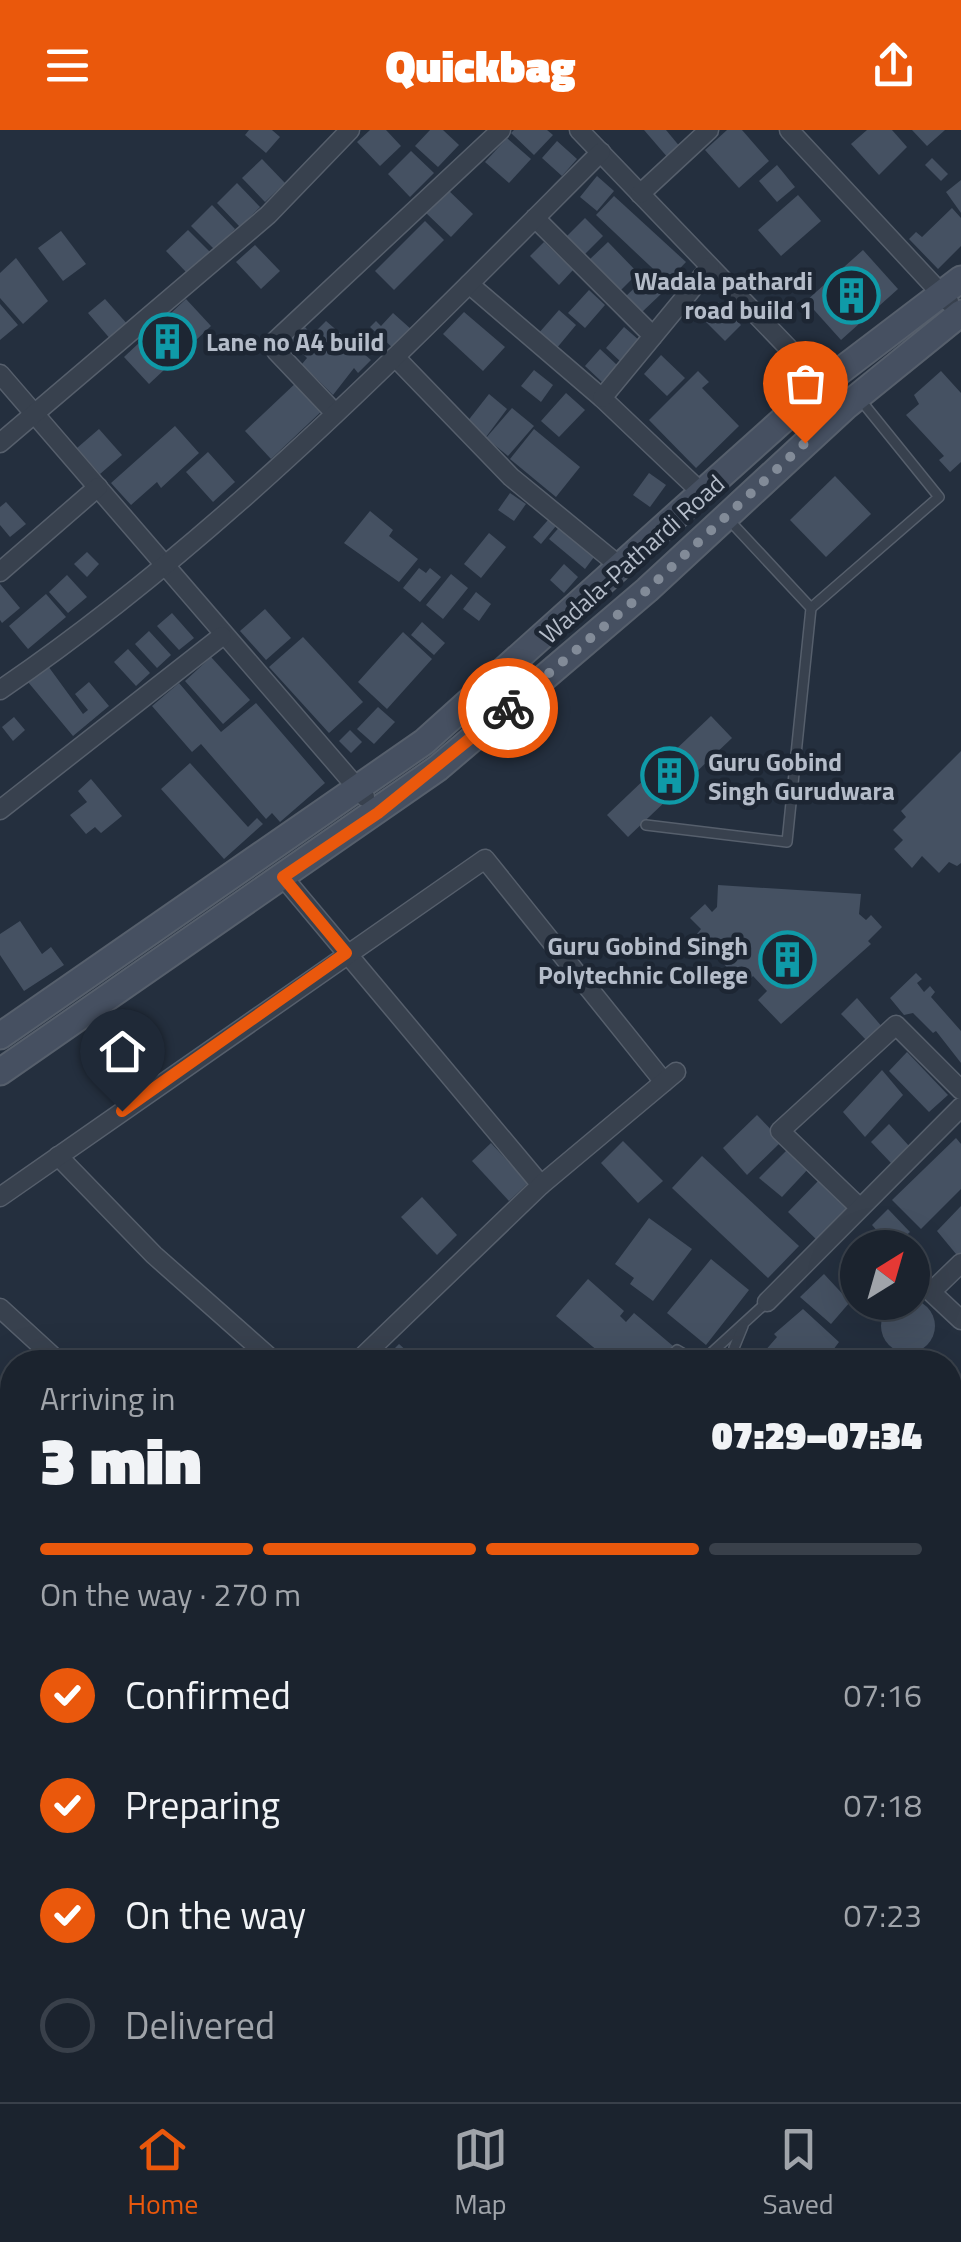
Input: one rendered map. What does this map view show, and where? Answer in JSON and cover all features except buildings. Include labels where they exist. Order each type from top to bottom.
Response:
[{"type":"main road","name":"Wadala-Pathardi Road","points":[[0,1036],[360,790],[502,677],[823,384],[951,286]]},
{"type":"main road","name":"Wadala-Pathardi Road","points":[[0,1072],[378,813],[602,628],[851,401],[960,314]]},
{"type":"street","points":[[0,444],[268,214],[350,130]]},
{"type":"street","points":[[334,411],[276,351],[275,340],[500,130]]},
{"type":"street","points":[[579,130],[823,384],[851,401]]},
{"type":"street","points":[[640,194],[708,130]]},
{"type":"street","points":[[789,130],[951,286],[960,314]]},
{"type":"street","points":[[0,690],[165,566],[396,357],[600,152]]},
{"type":"street","points":[[534,218],[653,336]]},
{"type":"street","points":[[602,398],[710,267]]},
{"type":"street","points":[[468,284],[602,398],[703,494]]},
{"type":"street","points":[[396,357],[511,478],[622,568]]},
{"type":"street","points":[[0,374],[378,813]]},
{"type":"street","points":[[0,572],[98,486]]},
{"type":"street","points":[[0,810],[222,636]]},
{"type":"street","points":[[0,1197],[485,859],[670,1077],[541,1184],[369,1350]]},
{"type":"street","points":[[283,877],[541,1184]]},
{"type":"street","points":[[859,1207],[780,1131],[896,1025],[961,1090]]},
{"type":"street","points":[[766,1302],[961,1107]]},
{"type":"street","points":[[58,1156],[154,1255],[261,1350]]},
{"type":"street","points":[[961,1263],[931,1292],[961,1320]]},
{"type":"street","points":[[0,1308],[46,1350]]},
{"type":"lane","points":[[646,825],[787,842],[811,608],[940,497],[851,401]]},
{"type":"lane","points":[[726,518],[811,608]]},
{"type":"lane","points":[[713,1350],[766,1302]]},
{"type":"lane","points":[[734,1350],[744,1324]]},
{"type":"way so far","points":[[508,708],[647,590],[805,443]]},
{"type":"place","name":"Wadala pathardi road build 1","points":[[852,295]]},
{"type":"place","name":"Lane no A4 build","points":[[167,342]]},
{"type":"place","name":"Guru Gobind Singh Gurudwara","points":[[669,776]]},
{"type":"place","name":"Guru Gobind Singh Polytechnic College","points":[[787,960]]},
{"type":"route","points":[[122,1111],[346,953],[283,877],[438,768],[508,708]]}]
